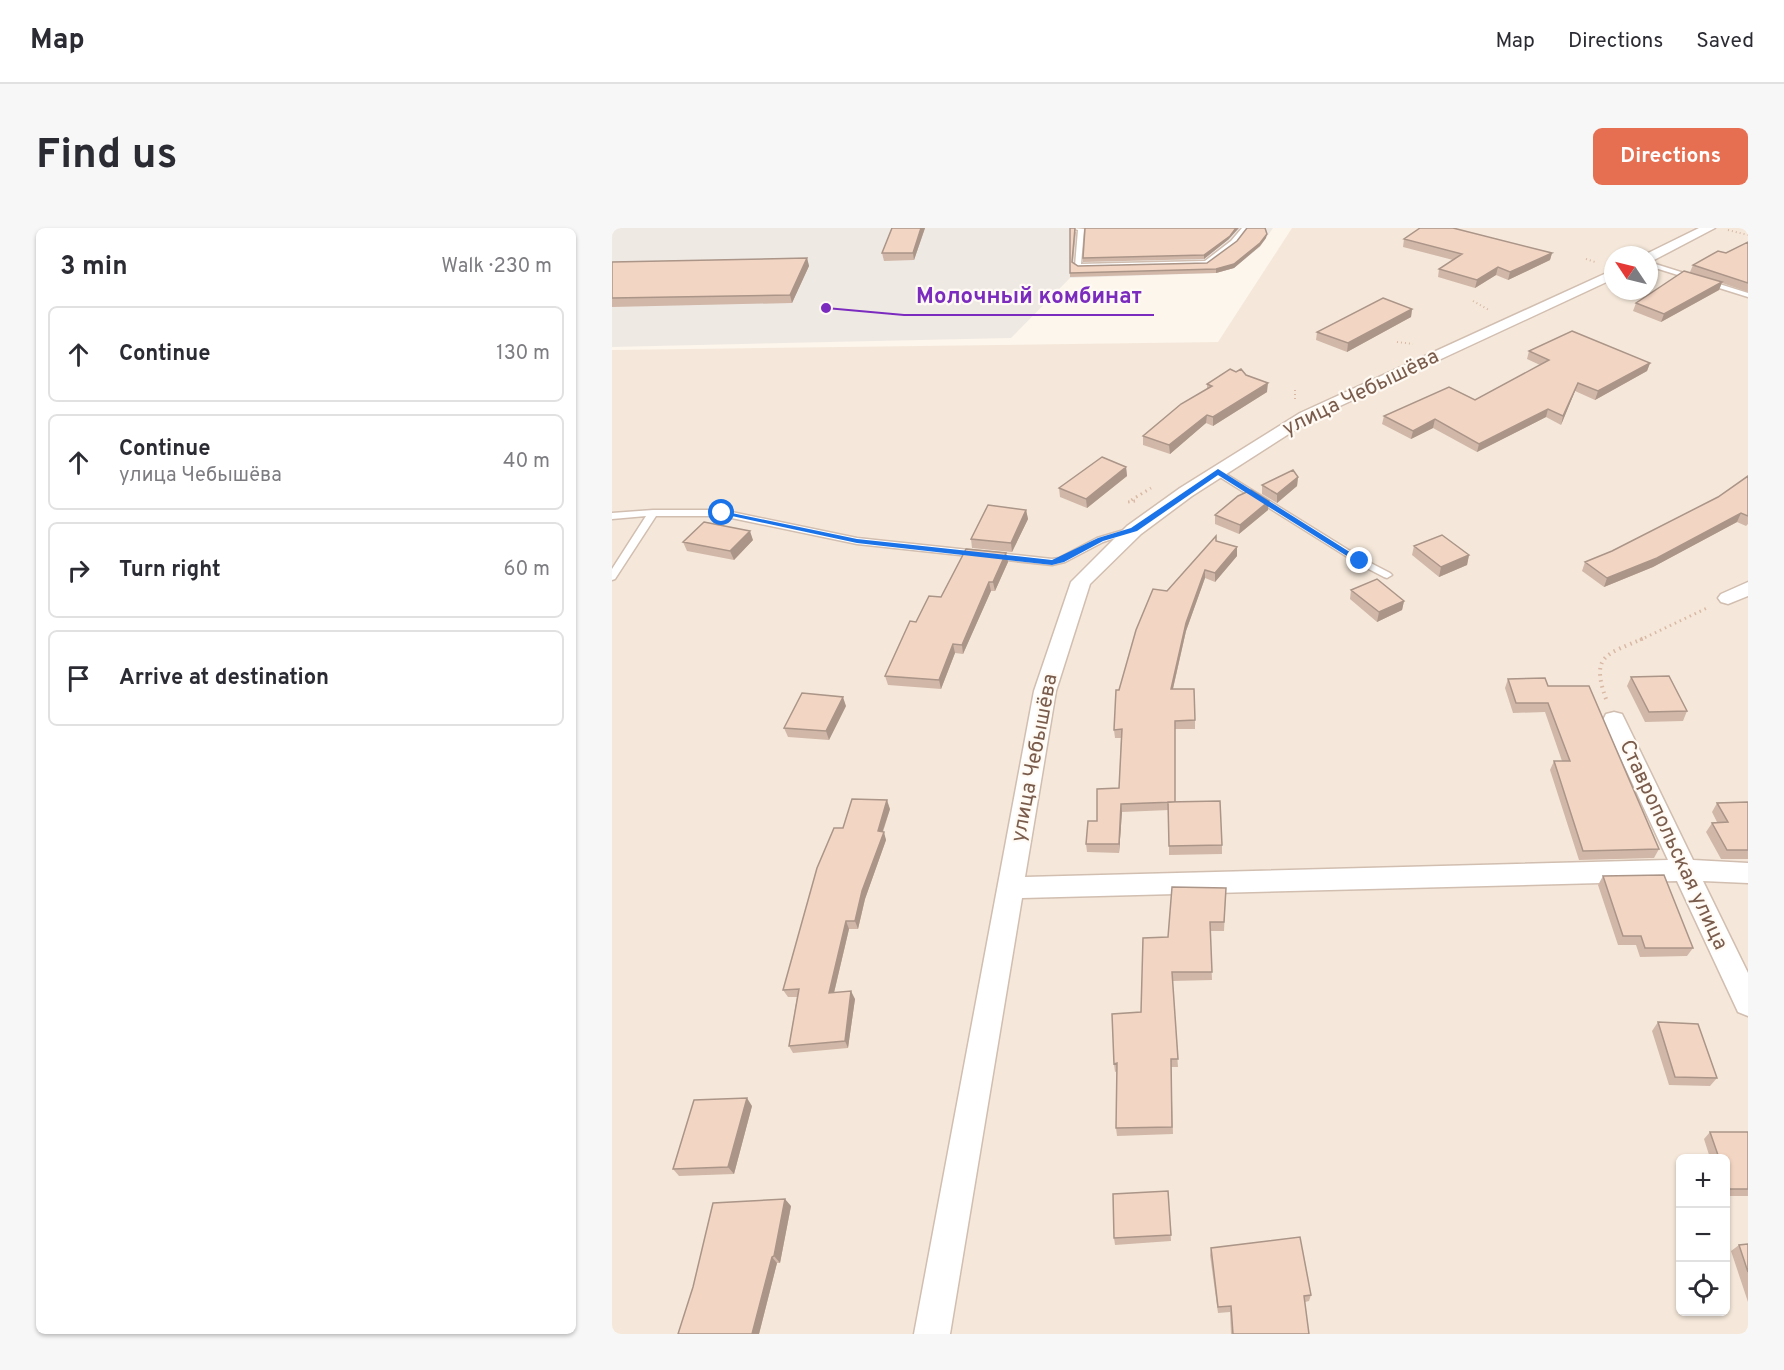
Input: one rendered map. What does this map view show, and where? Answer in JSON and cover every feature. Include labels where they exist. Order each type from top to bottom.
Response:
[{"type":"street","points":[[1658,253],[1709,228]]},
{"type":"street","name":"улица Чебышёва","points":[[932,1334],[1046,691],[1081,582],[1134,530],[1218,471],[1306,416],[1604,278]]},
{"type":"street","points":[[1728,598],[1748,588]]},
{"type":"street","name":"Ставропольская улица","points":[[1614,720],[1748,1003]]},
{"type":"street","points":[[1010,888],[1685,870],[1748,873]]},
{"type":"lane","points":[[1075,228],[1081,229],[1078,266],[1207,263],[1233,242],[1245,228]]},
{"type":"lane","points":[[1658,267],[1748,295]]},
{"type":"lane","points":[[1218,471],[1360,561],[1387,574]]},
{"type":"lane","points":[[612,577],[653,513]]},
{"type":"lane","points":[[612,516],[653,513],[722,513],[857,541],[1042,562],[1062,560],[1100,540],[1134,530]]},
{"type":"path","points":[[1721,228],[1748,235]]},
{"type":"path","points":[[1614,720],[1598,675],[1599,664],[1606,656],[1728,598]]},
{"type":"shaded area","points":[[612,228],[1273,228],[1260,247],[1234,268],[1216,273],[1070,278],[1011,338],[612,347]]},
{"type":"shaded area","points":[[1292,228],[1748,228],[1748,1334],[612,1334],[612,350],[1218,342]]},
{"type":"building","points":[[892,228],[921,228],[913,253],[882,253]]},
{"type":"building","points":[[1070,228],[1075,228],[1072,262],[1078,266],[1207,263],[1237,241],[1247,228],[1265,228],[1267,234],[1260,243],[1234,264],[1216,269],[1070,273]]},
{"type":"building","points":[[1085,228],[1236,228],[1230,236],[1204,255],[1083,258]]},
{"type":"building","points":[[1420,228],[1453,228],[1552,253],[1510,272],[1498,267],[1477,280],[1439,269],[1462,254],[1404,239]]},
{"type":"building","points":[[1748,242],[1748,283],[1693,265],[1718,251],[1726,253]]},
{"type":"building","points":[[807,258],[790,295],[612,298],[612,262]]},
{"type":"building","points":[[1684,271],[1722,282],[1664,314],[1636,303],[1640,300],[1658,300],[1658,288]]},
{"type":"building","points":[[1383,298],[1412,309],[1348,343],[1317,332]]},
{"type":"building","points":[[1572,331],[1650,363],[1598,391],[1578,383],[1563,416],[1548,409],[1479,444],[1435,419],[1413,431],[1384,416],[1449,387],[1475,400],[1549,360],[1529,351]]},
{"type":"building","points":[[1230,369],[1236,372],[1241,369],[1246,375],[1268,383],[1213,417],[1207,415],[1169,445],[1143,436],[1181,404],[1212,386],[1207,384]]},
{"type":"building","points":[[1102,457],[1126,467],[1086,499],[1059,488]]},
{"type":"building","points":[[1293,470],[1298,477],[1277,494],[1262,485]]},
{"type":"building","points":[[1748,476],[1748,516],[1741,513],[1657,558],[1607,578],[1585,562],[1612,551],[1718,497]]},
{"type":"building","points":[[1251,490],[1269,501],[1240,525],[1215,515],[1238,496]]},
{"type":"building","points":[[988,505],[1026,510],[1011,543],[971,539]]},
{"type":"building","points":[[704,522],[750,531],[730,551],[683,542]]},
{"type":"building","points":[[1442,535],[1469,555],[1441,567],[1414,546]]},
{"type":"building","points":[[1216,536],[1216,541],[1237,547],[1215,573],[1205,570],[1186,623],[1171,689],[1194,689],[1195,720],[1175,721],[1175,802],[1121,804],[1119,844],[1086,844],[1088,821],[1097,821],[1097,789],[1119,788],[1122,729],[1114,730],[1116,690],[1119,690],[1136,630],[1153,589],[1167,591]]},
{"type":"building","points":[[966,549],[1006,553],[993,582],[989,582],[962,645],[953,644],[939,680],[885,676],[910,621],[916,622],[929,596],[941,597]]},
{"type":"building","points":[[1377,579],[1404,601],[1379,612],[1351,590]]},
{"type":"building","points":[[1669,676],[1687,711],[1649,712],[1631,677]]},
{"type":"building","points":[[1545,678],[1548,686],[1589,686],[1659,849],[1583,851],[1554,761],[1570,761],[1548,703],[1516,703],[1508,679]]},
{"type":"building","points":[[802,693],[843,697],[826,731],[784,728]]},
{"type":"building","points":[[852,799],[887,800],[878,831],[884,832],[862,891],[855,921],[846,921],[829,993],[851,991],[845,1041],[789,1046],[799,989],[783,990],[817,868],[834,828],[843,828]]},
{"type":"building","points":[[1220,801],[1222,845],[1169,846],[1168,802]]},
{"type":"building","points":[[1748,802],[1748,850],[1727,850],[1712,823],[1728,822],[1717,803]]},
{"type":"building","points":[[1664,875],[1693,948],[1645,948],[1641,936],[1623,936],[1603,876]]},
{"type":"building","points":[[1172,887],[1226,888],[1224,922],[1210,922],[1212,972],[1172,972],[1178,1059],[1171,1059],[1172,1127],[1116,1128],[1117,1063],[1114,1064],[1112,1014],[1141,1012],[1143,938],[1168,937]]},
{"type":"building","points":[[1658,1022],[1698,1024],[1717,1078],[1675,1077]]},
{"type":"building","points":[[747,1098],[728,1167],[673,1169],[694,1100]]},
{"type":"building","points":[[1710,1132],[1748,1132],[1748,1189],[1730,1189],[1730,1154],[1718,1154]]},
{"type":"building","points":[[1168,1191],[1171,1235],[1114,1238],[1113,1194]]},
{"type":"building","points":[[785,1199],[774,1256],[752,1334],[678,1334],[693,1287],[713,1203]]},
{"type":"building","points":[[1300,1237],[1311,1295],[1304,1296],[1309,1334],[1233,1334],[1231,1306],[1218,1307],[1211,1248]]},
{"type":"building","points":[[1748,1244],[1748,1272],[1739,1245]]},
{"type":"place","name":"Молочный комбинат","points":[[826,308]]},
{"type":"route","points":[[722,513],[857,541],[1052,562],[1062,560],[1100,540],[1134,530],[1218,471],[1360,561]]}]
